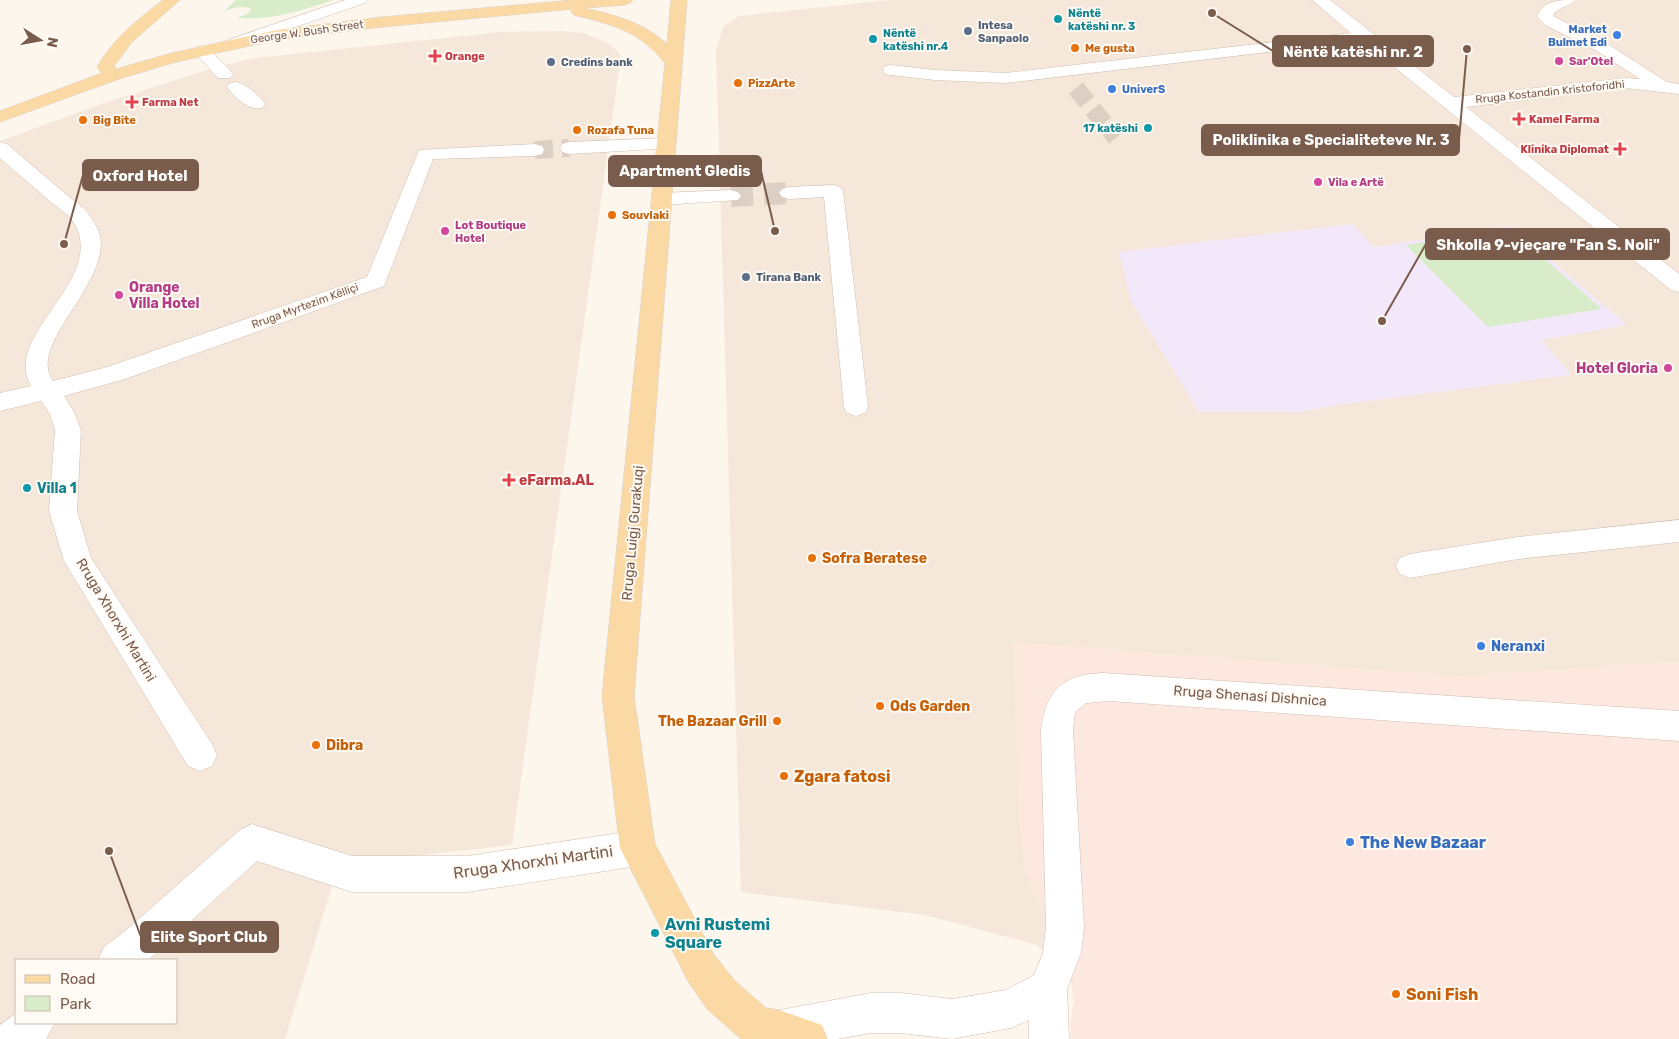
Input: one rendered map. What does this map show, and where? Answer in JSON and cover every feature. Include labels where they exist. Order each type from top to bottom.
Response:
[{"type":"main road","points":[[113,75],[105,67],[110,56],[127,37],[172,0]]},
{"type":"main road","name":"George W. Bush Street","points":[[0,117],[113,75],[234,43],[316,29],[625,0]]},
{"type":"main road","name":"Rruga Luigj Gurakuqi","points":[[679,0],[618,696],[638,848],[701,968],[721,995],[781,1032]]},
{"type":"main road","points":[[524,9],[575,11],[620,22],[639,30],[660,44],[673,62]]},
{"type":"street","points":[[234,43],[360,0]]},
{"type":"street","points":[[1320,0],[1679,285]]},
{"type":"street","points":[[1567,0],[1551,7],[1546,11],[1545,17],[1671,88]]},
{"type":"street","points":[[891,70],[935,75],[1006,78],[1365,36]]},
{"type":"street","points":[[202,51],[224,74]]},
{"type":"street","points":[[1062,71],[1076,88]]},
{"type":"street","name":"Rruga Kostandin Kristoforidhi","points":[[1450,103],[1626,83],[1671,88]]},
{"type":"street","points":[[236,87],[256,104]]},
{"type":"street","points":[[569,148],[666,144]]},
{"type":"street","name":"Rruga Xhorxhi Martini","points":[[0,148],[81,217],[90,236],[90,257],[80,281],[41,343],[35,360],[37,377],[49,391],[62,412],[68,430],[63,511],[78,560],[200,755]]},
{"type":"street","name":"Rruga Myrtezim Këlliçi","points":[[0,402],[116,373],[376,281],[426,154],[535,150]]},
{"type":"street","points":[[789,193],[833,191],[856,407]]},
{"type":"street","points":[[662,200],[731,196]]},
{"type":"street","points":[[1410,566],[1518,548],[1679,531]]},
{"type":"street","name":"Rruga Shenasi Dishnica","points":[[1048,989],[1056,972],[1065,939],[1057,730],[1060,710],[1072,694],[1090,686],[1679,726]]},
{"type":"street","name":"Rruga Xhorxhi Martini","points":[[118,959],[137,945],[252,842],[352,874],[468,874],[638,848]]},
{"type":"street","points":[[781,1032],[871,1013],[901,1013],[952,1019],[961,1018],[1011,1008],[1048,989],[1047,1025],[1049,1039]]},
{"type":"street","points":[[14,1039],[34,1024]]},
{"type":"shaded area","points":[[890,0],[1679,0],[1679,1039],[1121,1031],[1037,945],[925,915],[741,892],[716,49],[723,27],[739,16]]},
{"type":"shaded area","points":[[559,31],[584,33],[610,44],[621,55],[512,845],[339,864],[285,1039],[0,1039],[0,141],[104,103],[216,67],[255,58],[501,32]]},
{"type":"shaded area","points":[[1352,224],[1374,247],[1511,226],[1627,325],[1542,340],[1571,375],[1337,405],[1299,412],[1199,412],[1131,301],[1119,252]]},
{"type":"shaded area","name":"The New Bazaar","points":[[1013,642],[1460,676],[1679,661],[1679,1039],[1071,1039],[1070,1025],[1074,1002],[1061,922],[1034,894],[1024,868],[1019,817]]},
{"type":"green space","points":[[236,0],[334,0],[287,14],[263,18],[237,18],[249,13],[251,9],[238,7],[224,11]]},
{"type":"green space","points":[[1511,229],[1602,309],[1488,327],[1406,245]]},
{"type":"tunnel","points":[[1076,88],[1116,138]]},
{"type":"tunnel","points":[[535,150],[569,148]]},
{"type":"tunnel","points":[[731,196],[789,193]]},
{"type":"place","name":"Nëntë katëshi nr. 2","points":[[1212,13]]},
{"type":"place","name":"Nëntë katëshi nr. 3","points":[[1058,19]]},
{"type":"place","name":"Intesa Sanpaolo","points":[[968,31]]},
{"type":"place","name":"Market Bulmet Edi","points":[[1617,35]]},
{"type":"place","name":"Nëntë katëshi nr.4","points":[[873,39]]},
{"type":"place","name":"Me gusta","points":[[1075,48]]},
{"type":"place","name":"Poliklinika e Specialiteteve Nr. 3","points":[[1467,49]]},
{"type":"place","name":"Orange","points":[[435,56]]},
{"type":"place","name":"Sar'Otel","points":[[1559,61]]},
{"type":"place","name":"Credins bank","points":[[551,62]]},
{"type":"place","name":"PizzArte","points":[[738,83]]},
{"type":"place","name":"UniverS","points":[[1112,89]]},
{"type":"place","name":"Farma Net","points":[[132,102]]},
{"type":"place","name":"Kamel Farma","points":[[1519,119]]},
{"type":"place","name":"Big Bite","points":[[83,120]]},
{"type":"place","name":"17 katëshi","points":[[1148,128]]},
{"type":"place","name":"Rozafa Tuna","points":[[577,130]]},
{"type":"place","name":"Klinika Diplomat","points":[[1620,149]]},
{"type":"place","name":"Vila e Artë","points":[[1318,182]]},
{"type":"place","name":"Souvlaki","points":[[612,215]]},
{"type":"place","name":"Lot Boutique Hotel","points":[[445,231]]},
{"type":"place","name":"Apartment Gledis","points":[[775,231]]},
{"type":"place","name":"Oxford Hotel","points":[[64,244]]},
{"type":"place","name":"Tirana Bank","points":[[746,277]]},
{"type":"place","name":"Orange Villa Hotel","points":[[119,295]]},
{"type":"place","name":"Shkolla 9-vjeçare \"Fan S. Noli\"","points":[[1382,321]]},
{"type":"place","name":"Hotel Gloria","points":[[1668,368]]},
{"type":"place","name":"eFarma.AL","points":[[509,480]]},
{"type":"place","name":"Villa 1","points":[[27,488]]},
{"type":"place","name":"Sofra Beratese","points":[[812,558]]},
{"type":"place","name":"Neranxi","points":[[1481,646]]},
{"type":"place","name":"Ods Garden","points":[[880,706]]},
{"type":"place","name":"The Bazaar Grill","points":[[777,721]]},
{"type":"place","name":"Dibra","points":[[316,745]]},
{"type":"place","name":"Zgara fatosi","points":[[784,776]]},
{"type":"place","name":"The New Bazaar","points":[[1350,842]]},
{"type":"place","name":"Elite Sport Club","points":[[109,851]]},
{"type":"place","name":"Avni Rustemi Square","points":[[655,933]]},
{"type":"place","name":"Soni Fish","points":[[1396,994]]}]
